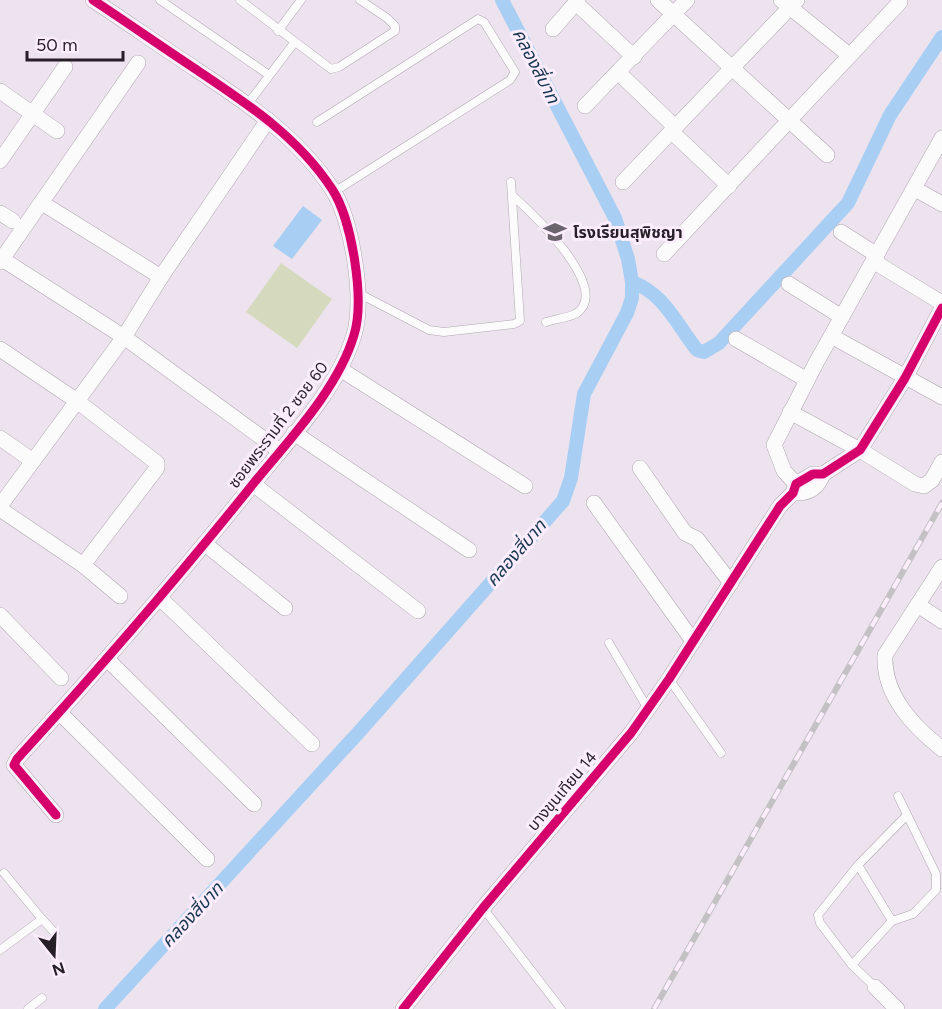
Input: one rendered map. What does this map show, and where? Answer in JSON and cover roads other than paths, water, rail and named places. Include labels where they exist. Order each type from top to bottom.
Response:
[{"type":"street","name":"ซอยพระรามที่ 2 ซอย 60","points":[[56,815],[14,765],[161,598],[294,433],[340,369],[355,334],[360,294],[352,249],[334,192],[298,145],[247,105],[93,0]]},
{"type":"street","points":[[658,0],[826,155]]},
{"type":"street","points":[[585,106],[687,0]]},
{"type":"street","points":[[553,29],[577,1],[634,57]]},
{"type":"street","points":[[623,182],[731,69],[789,2],[849,55]]},
{"type":"street","points":[[664,254],[900,2]]},
{"type":"street","points":[[138,63],[1,261],[124,337],[280,451]]},
{"type":"street","points":[[0,161],[65,67]]},
{"type":"street","points":[[619,73],[729,186]]},
{"type":"street","points":[[0,91],[57,131]]},
{"type":"street","points":[[120,596],[83,565],[0,508],[124,337],[268,120]]},
{"type":"street","points":[[942,138],[807,380],[774,445],[784,471],[789,495],[813,474],[822,474],[860,450],[905,378],[942,308]]},
{"type":"street","points":[[915,189],[942,204]]},
{"type":"street","points":[[42,203],[161,278]]},
{"type":"street","points":[[841,232],[942,303]]},
{"type":"street","points":[[789,284],[843,317]]},
{"type":"street","points":[[833,337],[942,397]]},
{"type":"street","points":[[736,339],[807,380]]},
{"type":"street","points":[[0,349],[77,401],[155,459],[157,465],[83,565]]},
{"type":"street","points":[[340,369],[525,486]]},
{"type":"street","points":[[790,412],[860,450],[915,484],[924,486],[932,480],[942,462]]},
{"type":"street","points":[[294,433],[469,550]]},
{"type":"street","points":[[0,438],[33,461]]},
{"type":"street","points":[[640,468],[685,532],[697,539],[731,583]]},
{"type":"street","points":[[253,484],[418,611]]},
{"type":"street","name":"บางขุนเทียน 14","points":[[403,1009],[483,908],[648,709],[789,495]]},
{"type":"street","points":[[594,503],[693,641]]},
{"type":"street","points":[[205,544],[285,608]]},
{"type":"street","points":[[942,567],[885,655],[885,669],[890,687],[901,708],[924,735],[942,749]]},
{"type":"street","points":[[161,598],[312,744]]},
{"type":"street","points":[[918,605],[942,621]]},
{"type":"street","points":[[2,623],[61,678]]},
{"type":"street","points":[[108,660],[254,804]]},
{"type":"street","points":[[60,712],[207,859]]},
{"type":"street","points":[[875,987],[897,1009]]},
{"type":"lane","points":[[160,0],[269,75]]},
{"type":"lane","points":[[240,0],[325,66],[335,68],[395,31],[395,26],[387,18],[360,0]]},
{"type":"lane","points":[[278,31],[301,0]]},
{"type":"lane","points":[[317,122],[478,19],[484,22],[515,72],[510,80],[334,192]]},
{"type":"lane","points":[[247,105],[294,43]]},
{"type":"lane","points":[[360,294],[429,330],[444,332],[518,322],[521,319],[511,182]]},
{"type":"lane","points":[[512,195],[536,216],[564,250],[587,289],[584,303],[576,313],[546,322]]},
{"type":"lane","points":[[609,644],[648,709]]},
{"type":"lane","points":[[669,679],[721,753]]},
{"type":"lane","points":[[852,965],[892,921],[913,914],[936,890],[938,882],[936,874],[898,796]]},
{"type":"lane","points":[[875,987],[852,965],[820,923],[818,915],[858,865],[907,815]]},
{"type":"lane","points":[[858,865],[892,921]]},
{"type":"lane","points":[[4,873],[55,933]]},
{"type":"lane","points":[[483,908],[561,1009]]},
{"type":"lane","points":[[0,950],[42,919]]},
{"type":"lane","points":[[28,1009],[42,998]]},
{"type":"water","points":[[303,206],[322,220],[292,259],[273,246]]},
{"type":"waterway","name":"คลองสี่บาท","points":[[105,1009],[359,732],[563,501],[571,478],[584,394],[627,313],[632,298],[632,282],[628,259],[615,218],[502,0]]},
{"type":"waterway","points":[[632,282],[643,287],[661,302],[697,350],[704,352],[719,343],[848,203],[890,115],[942,37]]},
{"type":"railway","points":[[654,1009],[942,503]]},
{"type":"place","name":"โรงเรียนสุพิชญา","points":[[555,232]]}]
